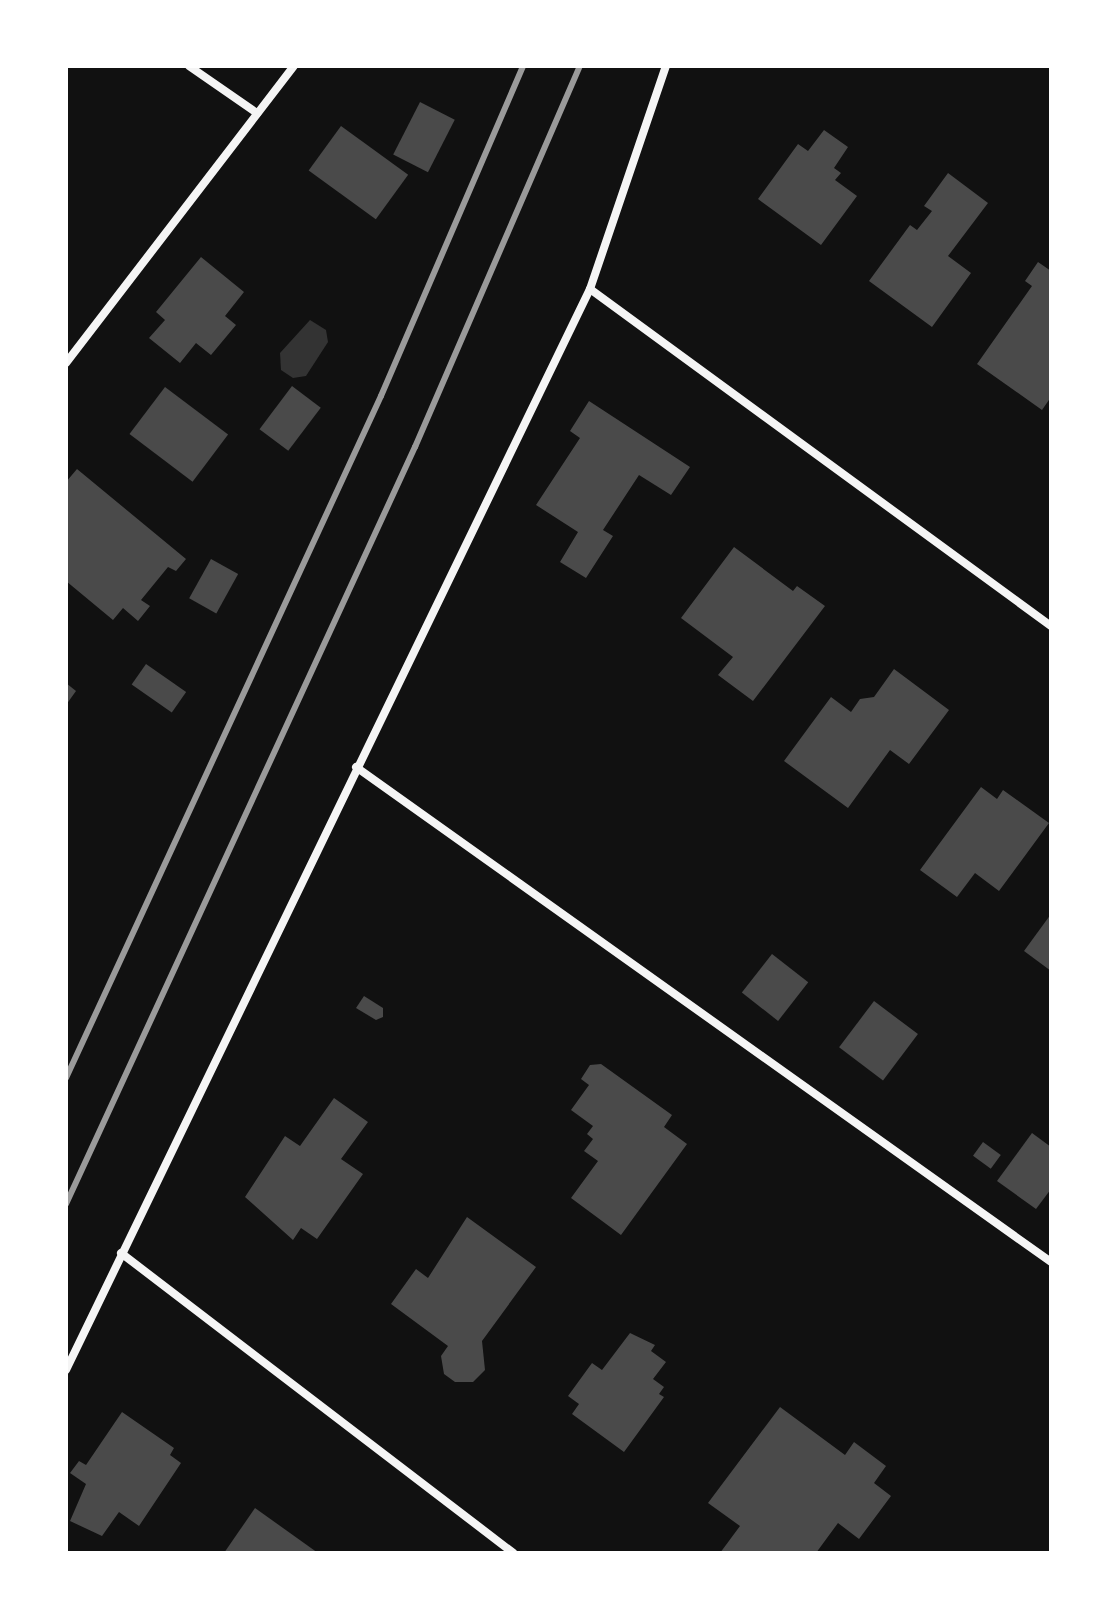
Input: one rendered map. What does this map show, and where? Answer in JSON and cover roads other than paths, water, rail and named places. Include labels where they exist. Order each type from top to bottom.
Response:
[{"type":"street","points":[[189,66],[257,113]]},
{"type":"street","points":[[66,363],[294,66]]},
{"type":"street","points":[[66,1370],[590,289],[666,66]]},
{"type":"street","points":[[590,289],[1051,626]]},
{"type":"street","points":[[356,767],[1051,1262]]},
{"type":"street","points":[[121,1253],[514,1553]]},
{"type":"railway","points":[[66,1078],[381,396],[523,66]]},
{"type":"railway","points":[[66,1204],[415,447],[580,66]]}]
